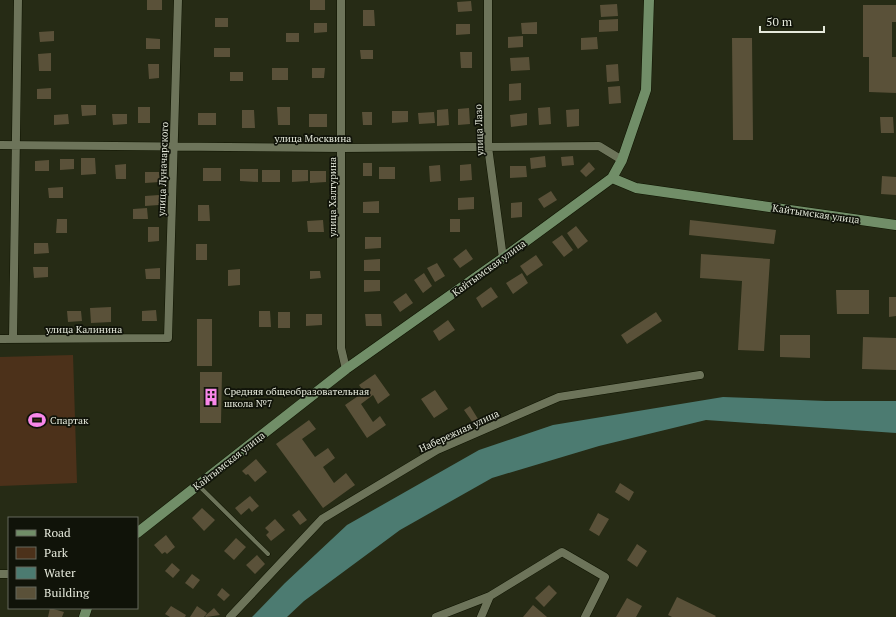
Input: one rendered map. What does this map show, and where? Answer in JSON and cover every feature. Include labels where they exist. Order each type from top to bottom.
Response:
[{"type":"street","points":[[13,339],[18,0]]},
{"type":"street","name":"улица Луначарского","points":[[168,338],[178,0]]},
{"type":"street","name":"улица Халтурина","points":[[342,0],[341,348],[346,369]]},
{"type":"street","name":"улица Лазо","points":[[488,0],[488,147],[503,258]]},
{"type":"street","points":[[612,178],[622,160],[646,90],[649,0]]},
{"type":"street","name":"улица Москвина","points":[[0,145],[342,148],[599,146],[622,160]]},
{"type":"street","name":"Кайтымская улица","points":[[138,532],[346,369],[503,258],[612,178],[636,188],[896,225]]},
{"type":"street","name":"улица Калинина","points":[[0,339],[168,338]]},
{"type":"street","name":"Набережная улица","points":[[230,617],[322,520],[437,450],[559,396],[700,375]]},
{"type":"street","points":[[436,617],[490,596],[562,552],[605,577],[585,617]]},
{"type":"street","points":[[482,617],[490,596]]},
{"type":"lane","points":[[198,484],[268,554]]},
{"type":"green space","name":"Спартак","points":[[73,355],[77,483],[0,486],[0,357]]},
{"type":"water","points":[[723,397],[826,401],[896,401],[896,433],[706,420],[599,446],[492,478],[400,530],[304,601],[287,617],[252,617],[285,583],[347,525],[479,450],[553,425]]},
{"type":"building","points":[[147,0],[162,0],[162,10],[147,10]]},
{"type":"building","points":[[310,0],[325,0],[325,10],[310,10]]},
{"type":"building","points":[[471,1],[472,11],[458,12],[457,2]]},
{"type":"building","points":[[617,4],[618,16],[601,17],[600,5]]},
{"type":"building","points":[[863,5],[896,5],[896,22],[892,22],[892,57],[896,57],[896,93],[869,92],[869,57],[863,57]]},
{"type":"building","points":[[363,10],[374,10],[375,26],[363,26]]},
{"type":"building","points":[[215,18],[228,18],[228,27],[215,27]]},
{"type":"building","points":[[618,19],[618,31],[599,32],[599,20]]},
{"type":"building","points":[[537,22],[537,34],[522,34],[521,23]]},
{"type":"building","points":[[314,23],[327,23],[327,32],[314,33]]},
{"type":"building","points":[[456,24],[470,24],[470,34],[456,35]]},
{"type":"building","points":[[54,31],[54,41],[40,42],[39,32]]},
{"type":"building","points":[[286,33],[299,33],[299,42],[286,42]]},
{"type":"building","points":[[523,36],[523,47],[508,48],[508,37]]},
{"type":"building","points":[[597,37],[598,49],[581,50],[581,38]]},
{"type":"building","points":[[146,38],[160,39],[160,49],[146,49]]},
{"type":"building","points":[[732,38],[752,38],[753,140],[733,140]]},
{"type":"building","points":[[214,48],[230,48],[230,57],[214,57]]},
{"type":"building","points":[[360,50],[373,50],[373,59],[361,59]]},
{"type":"building","points":[[460,52],[472,52],[472,68],[461,68]]},
{"type":"building","points":[[51,53],[51,71],[39,71],[38,54]]},
{"type":"building","points":[[529,57],[530,70],[511,71],[510,58]]},
{"type":"building","points":[[148,64],[159,64],[159,78],[149,79]]},
{"type":"building","points":[[618,64],[619,81],[607,82],[606,65]]},
{"type":"building","points":[[272,68],[288,68],[288,80],[272,80]]},
{"type":"building","points":[[312,68],[325,68],[324,78],[312,78]]},
{"type":"building","points":[[230,72],[243,72],[243,81],[230,81]]},
{"type":"building","points":[[521,83],[521,100],[509,101],[509,84]]},
{"type":"building","points":[[620,86],[621,103],[609,104],[608,87]]},
{"type":"building","points":[[51,88],[51,99],[37,99],[37,89]]},
{"type":"building","points":[[81,105],[96,105],[96,115],[82,116]]},
{"type":"building","points":[[138,107],[150,107],[150,123],[138,123]]},
{"type":"building","points":[[277,107],[290,107],[290,125],[278,125]]},
{"type":"building","points":[[550,107],[551,124],[539,125],[538,108]]},
{"type":"building","points":[[469,108],[470,124],[458,125],[458,109]]},
{"type":"building","points":[[448,109],[449,125],[437,126],[437,110]]},
{"type":"building","points":[[579,109],[579,126],[567,127],[566,110]]},
{"type":"building","points":[[242,110],[254,110],[255,128],[242,128]]},
{"type":"building","points":[[392,111],[408,111],[408,122],[392,123]]},
{"type":"building","points":[[362,112],[372,112],[372,125],[363,125]]},
{"type":"building","points":[[434,112],[435,123],[419,124],[418,113]]},
{"type":"building","points":[[198,113],[216,113],[216,125],[198,125]]},
{"type":"building","points":[[527,113],[527,125],[511,127],[510,115]]},
{"type":"building","points":[[68,114],[69,124],[54,125],[54,115]]},
{"type":"building","points":[[112,114],[127,114],[127,124],[113,125]]},
{"type":"building","points":[[309,114],[327,114],[327,127],[309,127]]},
{"type":"building","points":[[880,117],[893,117],[894,133],[881,133]]},
{"type":"building","points":[[545,156],[546,167],[531,169],[530,158]]},
{"type":"building","points":[[573,156],[574,165],[562,166],[561,157]]},
{"type":"building","points":[[81,158],[95,158],[96,174],[81,175]]},
{"type":"building","points":[[60,159],[74,159],[74,169],[60,170]]},
{"type":"building","points":[[49,160],[49,171],[35,171],[35,161]]},
{"type":"building","points":[[589,162],[595,169],[586,177],[580,171]]},
{"type":"building","points":[[363,163],[372,163],[372,176],[363,176]]},
{"type":"building","points":[[126,164],[126,179],[116,179],[115,165]]},
{"type":"building","points":[[471,164],[472,180],[460,181],[460,165]]},
{"type":"building","points":[[440,165],[441,181],[430,182],[429,166]]},
{"type":"building","points":[[510,166],[526,166],[527,177],[510,178]]},
{"type":"building","points":[[379,167],[395,167],[395,179],[379,179]]},
{"type":"building","points":[[203,168],[221,168],[221,181],[203,181]]},
{"type":"building","points":[[240,169],[258,169],[258,182],[240,181]]},
{"type":"building","points":[[262,170],[280,170],[280,182],[262,182]]},
{"type":"building","points":[[292,170],[308,170],[308,181],[292,182]]},
{"type":"building","points":[[310,171],[326,171],[326,182],[310,183]]},
{"type":"building","points":[[145,172],[159,172],[160,182],[145,183]]},
{"type":"building","points":[[882,176],[896,177],[896,195],[881,194]]},
{"type":"building","points":[[63,187],[63,198],[49,198],[48,188]]},
{"type":"building","points":[[551,191],[557,200],[544,208],[538,199]]},
{"type":"building","points":[[159,195],[159,205],[145,206],[145,196]]},
{"type":"building","points":[[474,197],[474,209],[458,210],[458,198]]},
{"type":"building","points":[[379,201],[379,213],[363,213],[363,202]]},
{"type":"building","points":[[522,202],[522,217],[511,218],[511,203]]},
{"type":"building","points":[[198,205],[209,205],[210,221],[198,221]]},
{"type":"building","points":[[147,208],[148,219],[133,219],[133,209]]},
{"type":"building","points":[[57,219],[67,219],[67,233],[56,233]]},
{"type":"building","points":[[450,219],[460,219],[460,232],[450,232]]},
{"type":"building","points":[[323,220],[324,232],[308,232],[307,221]]},
{"type":"building","points":[[690,220],[776,230],[774,244],[689,235]]},
{"type":"building","points":[[576,226],[588,241],[578,249],[567,233]]},
{"type":"building","points":[[148,227],[159,227],[159,241],[148,242]]},
{"type":"building","points":[[562,235],[573,250],[564,257],[552,242]]},
{"type":"building","points":[[365,237],[381,237],[381,248],[365,249]]},
{"type":"building","points":[[34,243],[48,243],[49,253],[34,254]]},
{"type":"building","points":[[196,244],[207,244],[207,260],[196,260]]},
{"type":"building","points":[[466,249],[473,259],[460,268],[453,259]]},
{"type":"building","points":[[701,254],[770,259],[764,351],[738,350],[742,281],[700,278]]},
{"type":"building","points":[[536,255],[543,265],[527,276],[520,266]]},
{"type":"building","points":[[380,259],[380,271],[364,271],[364,260]]},
{"type":"building","points":[[437,263],[445,276],[435,282],[427,268]]},
{"type":"building","points":[[33,267],[48,267],[48,277],[34,278]]},
{"type":"building","points":[[160,268],[160,279],[146,279],[145,269]]},
{"type":"building","points":[[240,269],[240,285],[228,286],[228,270]]},
{"type":"building","points":[[310,271],[320,271],[321,278],[310,279]]},
{"type":"building","points":[[424,273],[432,286],[423,293],[414,280]]},
{"type":"building","points":[[522,273],[528,283],[513,294],[506,283]]},
{"type":"building","points":[[364,280],[380,280],[380,291],[364,292]]},
{"type":"building","points":[[491,287],[498,297],[482,308],[476,298]]},
{"type":"building","points":[[836,290],[869,290],[869,314],[837,314]]},
{"type":"building","points":[[406,293],[413,303],[400,312],[393,302]]},
{"type":"building","points":[[889,297],[896,297],[896,316],[889,317]]},
{"type":"building","points":[[111,307],[111,322],[91,323],[90,308]]},
{"type":"building","points":[[156,310],[157,321],[142,321],[142,311]]},
{"type":"building","points":[[67,311],[81,311],[82,321],[68,322]]},
{"type":"building","points":[[259,311],[270,311],[271,327],[259,327]]},
{"type":"building","points":[[278,312],[290,312],[290,328],[278,328]]},
{"type":"building","points":[[656,312],[662,321],[627,344],[621,335]]},
{"type":"building","points":[[306,314],[322,314],[322,325],[306,326]]},
{"type":"building","points":[[365,314],[381,314],[382,326],[366,326]]},
{"type":"building","name":"Средняя общеобразовательная школа №7","points":[[197,319],[212,319],[212,366],[197,366]]},
{"type":"building","points":[[448,320],[455,330],[439,341],[433,331]]},
{"type":"building","points":[[780,335],[810,335],[810,358],[780,357]]},
{"type":"building","points":[[863,337],[896,338],[896,370],[862,369]]},
{"type":"building","name":"Средняя общеобразовательная школа №7","points":[[200,372],[222,372],[221,423],[200,423]]},
{"type":"building","points":[[375,374],[390,395],[378,404],[373,395],[361,404],[373,422],[380,416],[386,425],[367,438],[345,405],[364,392],[359,385]]},
{"type":"building","points":[[435,390],[448,409],[434,418],[421,399]]},
{"type":"building","points":[[470,406],[478,419],[473,423],[464,410]]},
{"type":"building","points":[[309,420],[316,429],[302,439],[315,457],[328,448],[335,458],[323,467],[334,483],[346,473],[355,485],[323,508],[276,444]]},
{"type":"building","points":[[256,459],[267,472],[255,482],[248,474],[246,475],[242,471]]},
{"type":"building","points":[[620,483],[634,492],[629,501],[615,492]]},
{"type":"building","points":[[250,496],[259,506],[252,512],[249,508],[241,515],[235,508]]},
{"type":"building","points":[[202,508],[215,520],[204,531],[192,518]]},
{"type":"building","points":[[299,510],[307,520],[300,525],[292,515]]},
{"type":"building","points":[[598,513],[609,519],[599,536],[589,530]]},
{"type":"building","points":[[275,519],[285,530],[271,541],[266,535],[269,532],[265,528]]},
{"type":"building","points":[[166,535],[175,547],[167,554],[165,552],[162,554],[154,545]]},
{"type":"building","points":[[236,538],[246,547],[234,560],[224,551]]},
{"type":"building","points":[[637,544],[647,551],[637,567],[627,560]]},
{"type":"building","points":[[257,555],[265,564],[255,574],[246,565]]},
{"type":"building","points":[[172,563],[180,570],[173,578],[165,571]]},
{"type":"building","points":[[192,574],[200,580],[193,589],[185,583]]},
{"type":"building","points":[[549,585],[557,593],[544,607],[535,598]]},
{"type":"building","points":[[222,588],[230,595],[224,601],[217,595]]},
{"type":"building","points":[[677,597],[716,616],[672,617],[668,615]]},
{"type":"building","points":[[627,598],[642,606],[636,617],[616,617]]},
{"type":"building","points":[[533,605],[547,617],[523,617]]},
{"type":"building","points":[[171,606],[186,615],[185,617],[170,617],[165,614]]},
{"type":"building","points":[[197,606],[207,613],[204,617],[190,617]]},
{"type":"building","points":[[214,608],[220,615],[205,616]]},
{"type":"building","points":[[50,609],[64,612],[62,617],[48,617]]},
{"type":"place","name":"Средняя общеобразовательная школа №7","points":[[211,397]]},
{"type":"place","name":"Спартак","points":[[37,420]]}]
